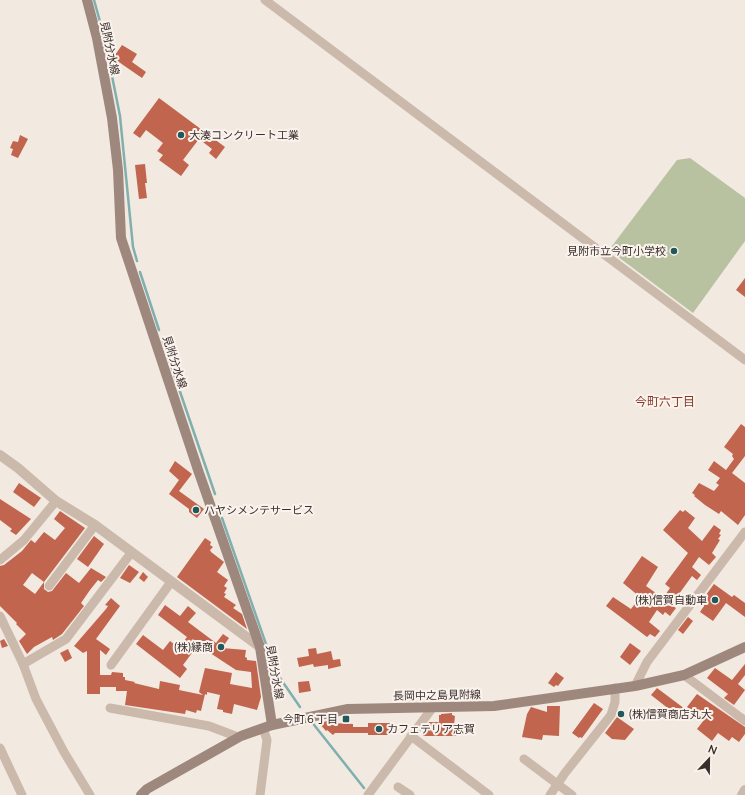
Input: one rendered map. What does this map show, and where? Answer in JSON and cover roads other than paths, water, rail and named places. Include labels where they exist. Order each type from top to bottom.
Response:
[{"type":"main road","name":"見附分水線","points":[[87,0],[97,38],[112,118],[118,170],[121,238],[198,470],[260,647],[267,726]]},
{"type":"main road","name":"長岡中之島見附線","points":[[141,795],[147,789],[238,737],[267,726],[348,709],[494,706],[635,686],[684,675],[745,647]]},
{"type":"street","points":[[265,0],[745,360]]},
{"type":"street","points":[[0,455],[56,501],[95,526],[260,647]]},
{"type":"street","points":[[0,560],[24,540],[56,501]]},
{"type":"street","points":[[49,586],[95,526]]},
{"type":"street","points":[[635,686],[647,662],[745,532]]},
{"type":"street","points":[[23,664],[66,639],[131,553]]},
{"type":"street","points":[[112,665],[171,582]]},
{"type":"street","points":[[0,616],[23,664],[36,699],[90,795]]},
{"type":"street","points":[[684,675],[745,721]]},
{"type":"street","points":[[550,795],[611,715],[615,702],[615,688]]},
{"type":"street","points":[[368,795],[433,707]]},
{"type":"street","points":[[110,708],[208,726],[238,737]]},
{"type":"street","points":[[260,795],[267,740],[267,726]]},
{"type":"street","points":[[411,736],[489,795]]},
{"type":"street","points":[[0,748],[22,795]]},
{"type":"street","points":[[524,758],[572,795]]},
{"type":"street","points":[[398,787],[410,795]]},
{"type":"street","points":[[742,795],[745,790]]},
{"type":"waterway","points":[[94,0],[104,36],[120,116],[133,247],[137,261]]},
{"type":"waterway","points":[[140,272],[159,330]]},
{"type":"waterway","points":[[163,342],[215,494]]},
{"type":"waterway","points":[[222,518],[274,667]]},
{"type":"waterway","points":[[280,678],[300,707]]},
{"type":"waterway","points":[[311,721],[364,788]]},
{"type":"place","name":"大湊コンクリート工業","points":[[181,135]]},
{"type":"place","name":"見附市立今町小学校","points":[[674,251]]},
{"type":"place","name":"ハヤシメンテサービス","points":[[196,510]]},
{"type":"place","name":"(株)信賀自動車","points":[[715,600]]},
{"type":"place","name":"(株)縁商","points":[[221,647]]},
{"type":"place","name":"(株)信賀商店丸大","points":[[621,714]]},
{"type":"place","name":"今町６丁目","points":[[346,719]]},
{"type":"place","name":"カフェテリア志賀","points":[[379,729]]},
{"type":"district","name":"今町六丁目","points":[[665,402]]}]
